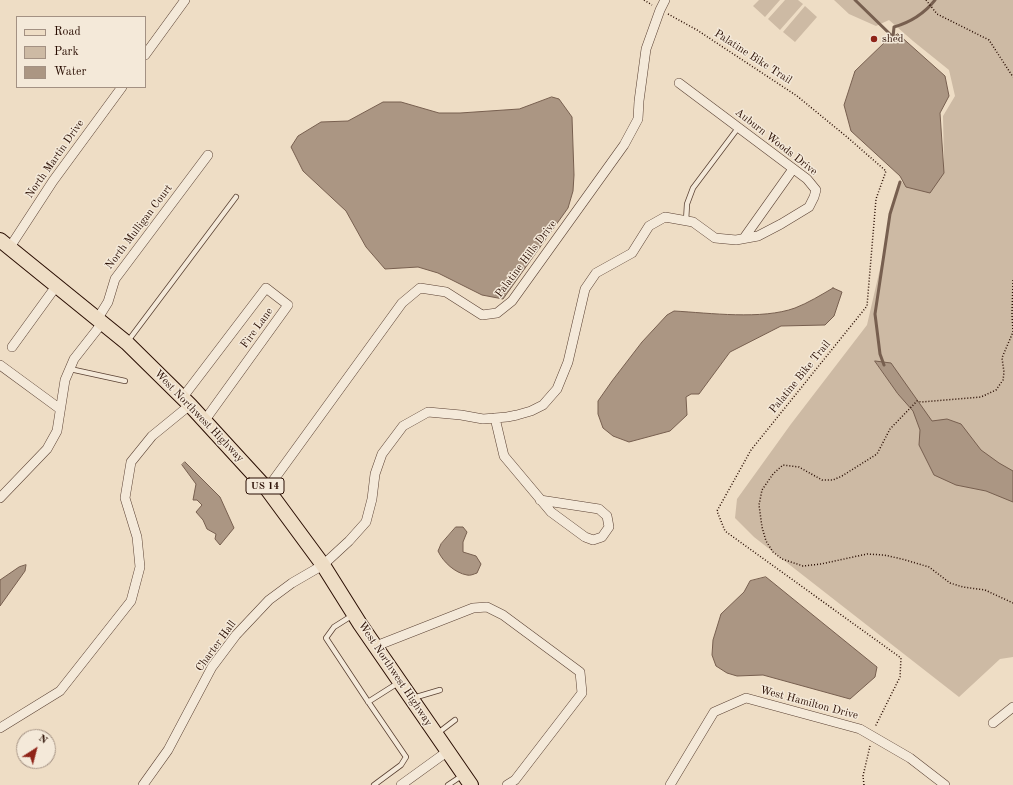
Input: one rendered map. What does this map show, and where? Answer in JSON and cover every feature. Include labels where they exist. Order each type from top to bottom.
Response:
[{"type":"main road","name":"West Northwest Highway","points":[[5,243],[127,343],[187,401],[267,489],[322,565],[467,780]]},
{"type":"street","points":[[146,54],[185,0]]},
{"type":"street","name":"Palatine Hills Drive","points":[[267,489],[402,303],[420,288],[446,292],[482,315],[497,313],[512,301],[624,146],[638,119],[646,48],[665,0]]},
{"type":"street","name":"Auburn Woods Drive","points":[[322,565],[349,541],[366,522],[372,499],[375,474],[382,454],[403,426],[428,412],[483,419],[507,417],[531,411],[543,404],[557,389],[568,362],[585,289],[596,273],[632,253],[649,226],[665,218],[693,222],[716,238],[736,240],[758,236],[809,207],[816,190],[808,179],[679,83]]},
{"type":"street","name":"North Martin Drive","points":[[5,243],[54,181],[121,88]]},
{"type":"street","name":"North Mulligan Court","points":[[0,498],[47,449],[57,431],[65,380],[74,359],[100,320],[108,302],[115,279],[208,155]]},
{"type":"street","points":[[744,238],[793,169]]},
{"type":"street","points":[[12,347],[58,285]]},
{"type":"street","name":"Fire Lane","points":[[187,401],[266,288],[288,305],[205,420]]},
{"type":"street","points":[[0,365],[60,409]]},
{"type":"street","points":[[0,728],[60,691],[131,601],[140,567],[137,537],[125,498],[131,462],[152,436],[187,401]]},
{"type":"street","points":[[495,418],[504,456],[540,500],[551,512],[585,537],[593,540],[602,537],[609,527],[607,516],[599,509],[540,500]]},
{"type":"street","name":"Charter Hall","points":[[143,785],[168,750],[212,667],[236,635],[275,596],[292,583],[322,565]]},
{"type":"street","points":[[376,646],[473,608],[487,608],[503,615],[580,672],[582,694],[515,780],[507,785]]},
{"type":"street","name":"West Hamilton Drive","points":[[670,785],[714,712],[746,698],[860,729],[910,758],[945,785]]},
{"type":"street","points":[[993,723],[1013,707]]},
{"type":"street","points":[[401,785],[448,751]]},
{"type":"lane","points":[[686,221],[687,204],[694,188],[738,128]]},
{"type":"lane","points":[[127,343],[236,197]]},
{"type":"lane","points":[[70,369],[125,381]]},
{"type":"lane","points":[[354,614],[334,627],[326,638],[406,757],[401,765],[374,785]]},
{"type":"lane","points":[[368,702],[400,681]]},
{"type":"lane","points":[[412,698],[440,690]]},
{"type":"lane","points":[[436,734],[455,720]]},
{"type":"lane","points":[[448,785],[467,780]]},
{"type":"path","name":"Palatine Bike Trail","points":[[644,0],[697,30],[797,96],[848,137],[886,171],[876,200],[867,306],[751,450],[717,511],[725,531],[901,658],[900,677],[875,726],[872,736],[863,776],[864,785]]},
{"type":"path","points":[[926,1],[938,14],[989,40],[1013,77]]},
{"type":"path","points":[[1013,280],[1013,332],[1002,358],[1004,372],[1003,380],[996,390],[981,397],[921,402],[917,401],[890,428],[877,454],[833,480],[822,480],[800,467],[783,466],[773,474],[762,490],[759,505],[762,527],[766,541],[773,552],[782,559],[803,566],[821,564],[867,554],[902,559],[929,567],[950,583],[963,587],[984,590],[1013,603]]},
{"type":"green space","points":[[759,0],[780,0],[765,17],[753,6]]},
{"type":"green space","points":[[785,0],[798,0],[803,4],[780,30],[768,19]]},
{"type":"green space","points":[[834,0],[1013,0],[1013,657],[1000,659],[959,697],[754,537],[735,518],[737,499],[791,424],[867,325],[885,247],[890,214],[900,182],[913,185],[944,165],[943,116],[955,96],[949,70],[889,20],[876,26],[849,14]]},
{"type":"green space","points":[[805,6],[817,17],[795,42],[783,32]]},
{"type":"water","points":[[898,34],[945,76],[949,96],[940,113],[944,173],[930,193],[906,187],[900,176],[851,131],[844,105],[855,71],[885,42]]},
{"type":"water","points":[[552,97],[559,99],[572,117],[574,175],[573,191],[568,208],[503,299],[482,295],[438,273],[418,267],[385,269],[366,247],[346,211],[303,171],[291,147],[298,136],[321,122],[348,121],[383,102],[401,102],[439,113],[460,113],[519,109]]},
{"type":"water","points":[[833,288],[842,292],[834,316],[825,325],[781,326],[730,352],[699,394],[691,394],[686,397],[687,415],[670,431],[629,442],[613,436],[603,428],[598,414],[598,401],[642,342],[667,315],[674,311],[736,315],[782,312],[805,304]]},
{"type":"water","points":[[875,361],[891,363],[932,421],[947,419],[961,424],[981,450],[1013,471],[1013,502],[986,491],[956,485],[934,475],[919,445],[920,430],[913,411],[898,394]]},
{"type":"water","points":[[185,462],[220,497],[234,528],[220,545],[215,539],[216,534],[207,529],[203,520],[196,512],[202,505],[197,500],[193,500],[196,484],[182,465]]},
{"type":"water","points":[[456,527],[463,527],[467,532],[463,542],[463,552],[476,556],[481,564],[477,573],[472,575],[458,572],[446,563],[438,551],[441,544]]},
{"type":"water","points":[[26,565],[25,571],[0,606],[0,580],[19,567]]},
{"type":"water","points":[[766,577],[877,667],[875,677],[850,699],[763,675],[737,676],[727,673],[716,666],[712,655],[713,640],[721,614],[744,592],[750,581]]},
{"type":"waterway","points":[[855,0],[893,37]]},
{"type":"waterway","points":[[893,37],[894,27],[917,17],[935,0]]},
{"type":"waterway","points":[[884,365],[880,354],[875,314],[890,214],[900,182]]},
{"type":"place","name":"shed","points":[[874,39]]}]
